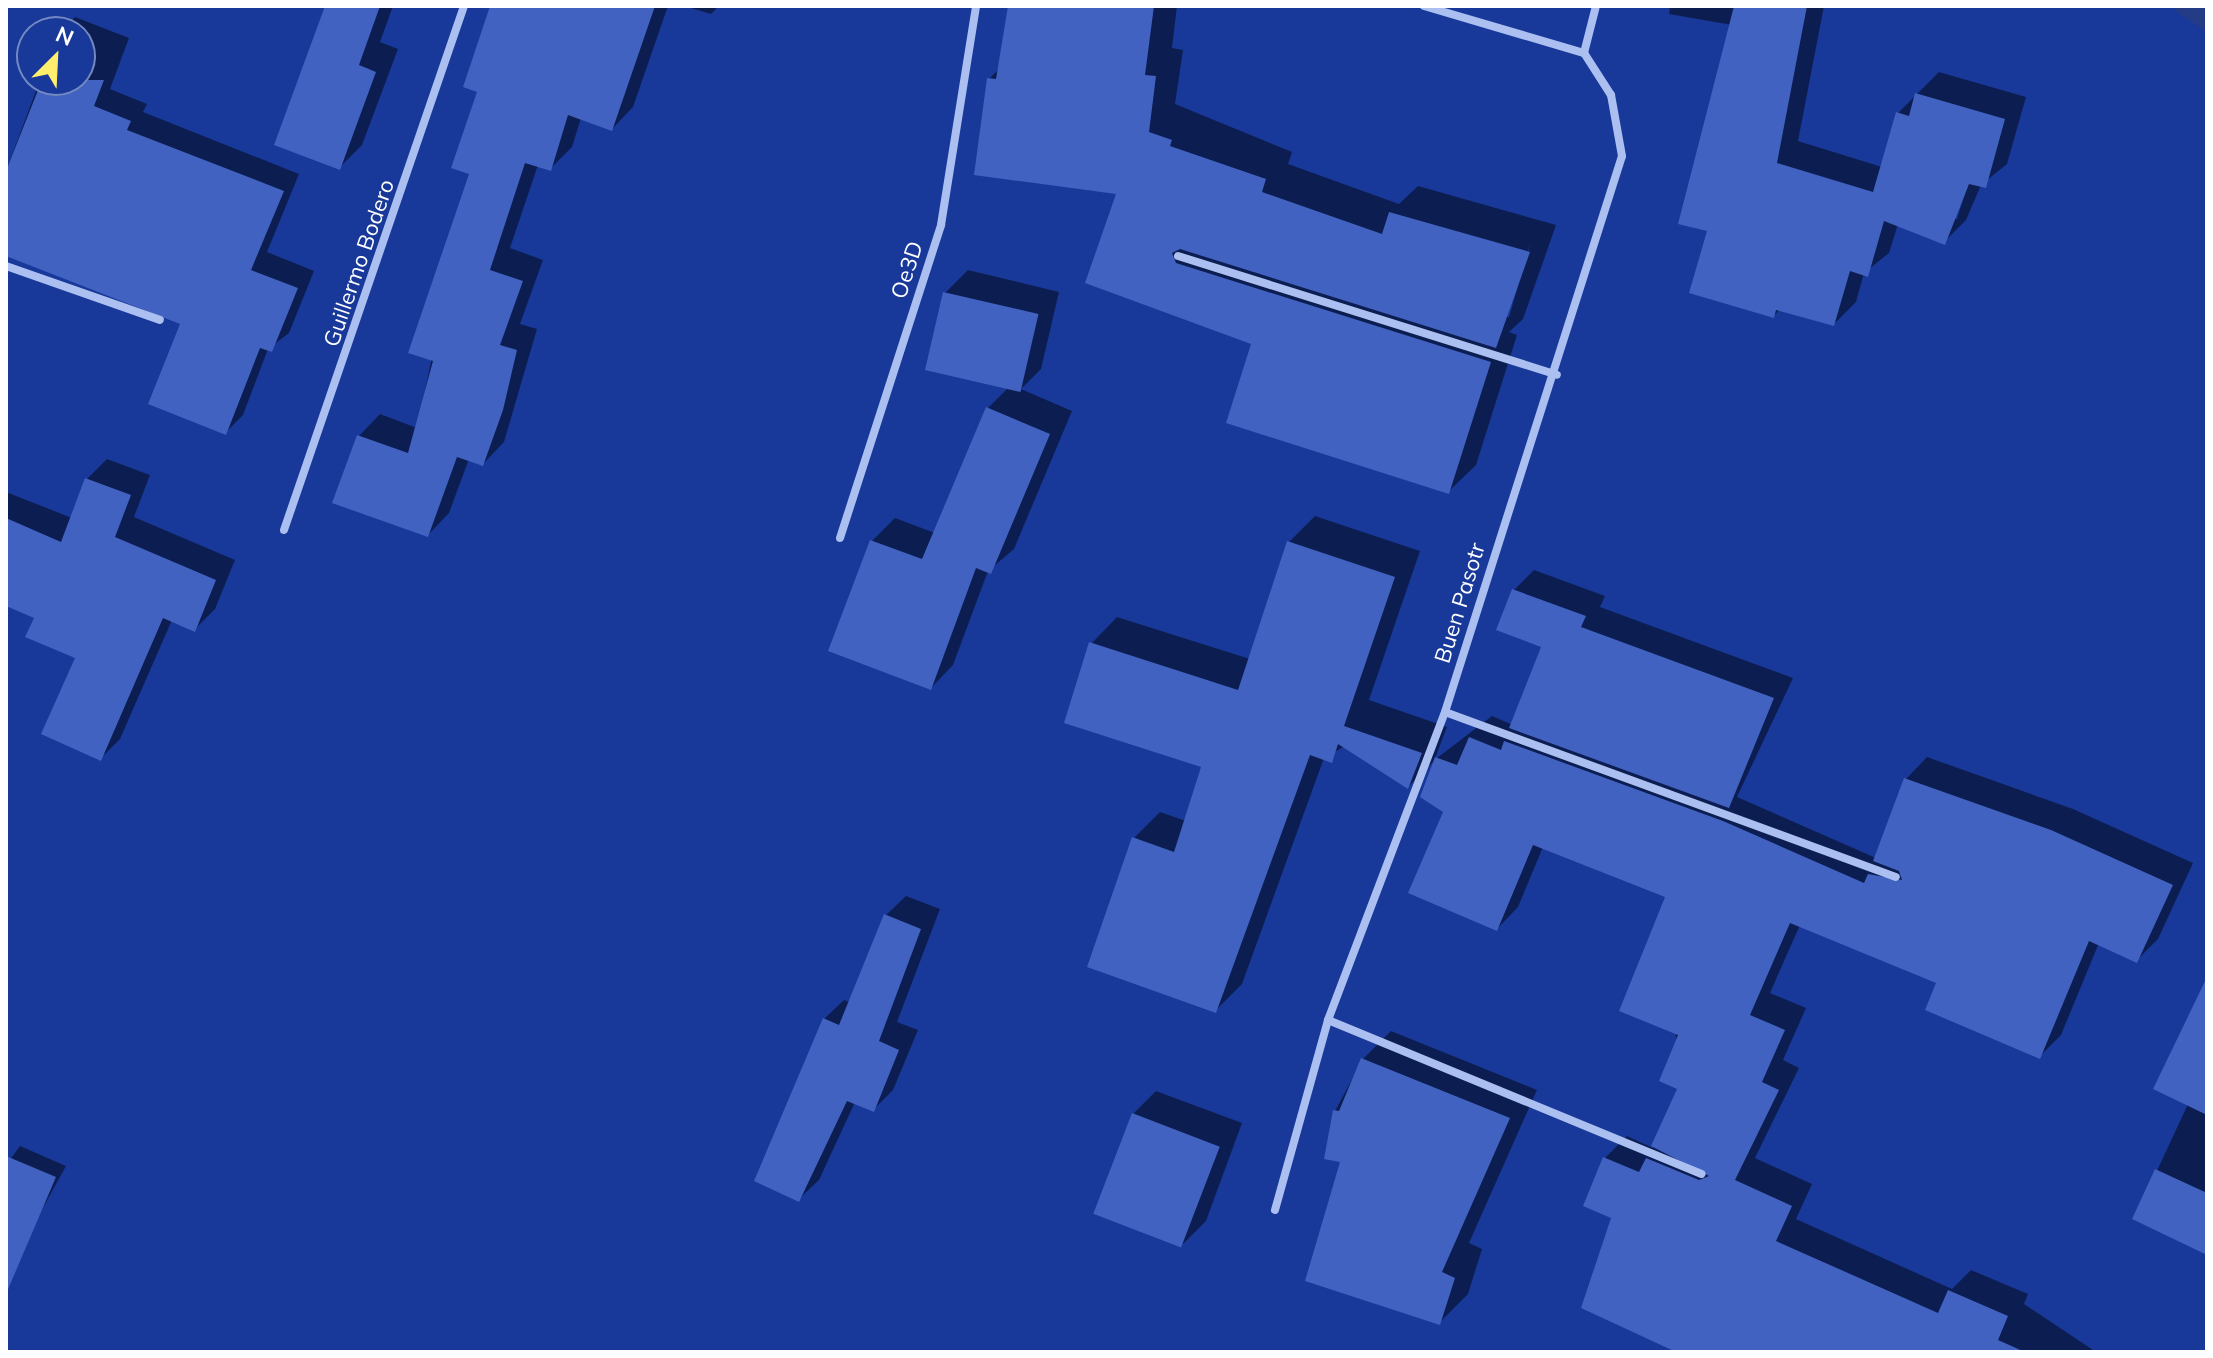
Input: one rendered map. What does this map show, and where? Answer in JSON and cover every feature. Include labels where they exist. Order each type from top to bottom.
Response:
[{"type":"street","name":"Guillermo Bodero","points":[[284,530],[464,6]]},
{"type":"street","name":"Oe3D","points":[[840,538],[941,225],[976,6]]},
{"type":"street","points":[[1424,6],[1584,53],[1596,6]]},
{"type":"street","name":"Buen Pasotr","points":[[1275,1210],[1328,1020],[1445,712],[1557,375],[1622,156],[1611,95],[1584,53]]},
{"type":"street","points":[[1178,256],[1557,375]]},
{"type":"street","points":[[6,266],[160,320]]},
{"type":"street","points":[[1445,712],[1896,877]]},
{"type":"street","points":[[1328,1020],[1702,1174]]},
{"type":"building","points":[[325,6],[380,6],[359,65],[376,72],[340,170],[274,145]]},
{"type":"building","points":[[490,6],[655,6],[612,131],[568,115],[551,171],[525,163],[490,270],[523,281],[500,345],[517,350],[503,410],[483,466],[457,457],[428,537],[332,503],[357,435],[408,453],[433,361],[408,353],[469,174],[451,168],[477,92],[463,87]]},
{"type":"building","points":[[1008,6],[1154,6],[1145,75],[1156,76],[1149,132],[1172,140],[1170,146],[1266,179],[1262,192],[1382,234],[1389,212],[1530,252],[1496,348],[1180,249],[1172,253],[1176,263],[1491,362],[1449,494],[1226,423],[1251,344],[1085,283],[1116,194],[974,175],[987,78],[996,79]]},
{"type":"building","points":[[1734,6],[1807,6],[1777,163],[1873,192],[1896,112],[1909,116],[1915,93],[2005,119],[1986,188],[1969,184],[1945,245],[1884,221],[1868,277],[1850,271],[1834,326],[1776,310],[1774,318],[1689,293],[1707,231],[1678,224]]},
{"type":"building","points":[[96,80],[104,80],[94,106],[131,121],[127,130],[284,191],[251,270],[298,288],[272,352],[260,348],[226,435],[148,404],[180,324],[6,256],[6,171],[36,96],[96,96]]},
{"type":"building","points":[[943,292],[1038,314],[1020,392],[925,370]]},
{"type":"building","points":[[986,407],[1050,434],[991,574],[976,568],[931,690],[828,651],[870,540],[922,559]]},
{"type":"building","points":[[85,478],[131,495],[115,537],[216,580],[195,632],[163,618],[101,761],[41,734],[75,658],[25,637],[34,618],[6,606],[6,518],[61,542]]},
{"type":"building","points":[[1287,541],[1395,577],[1344,726],[1422,753],[1408,789],[1338,744],[1332,763],[1310,755],[1216,1013],[1087,967],[1132,837],[1174,852],[1201,767],[1064,723],[1089,642],[1238,690]]},
{"type":"building","points":[[1512,589],[1586,616],[1581,627],[1774,698],[1729,808],[1509,728],[1541,647],[1496,630]]},
{"type":"building","points":[[1469,737],[1501,750],[1504,741],[1723,821],[1864,883],[1868,874],[1902,880],[1899,871],[1873,861],[1904,778],[2051,830],[2173,885],[2137,963],[2089,941],[2040,1059],[1925,1010],[1936,983],[1790,923],[1750,1015],[1785,1030],[1762,1082],[1779,1090],[1735,1180],[1792,1206],[1776,1241],[1938,1313],[1948,1290],[2008,1316],[1998,1340],[2025,1352],[1676,1352],[1581,1308],[1611,1218],[1583,1206],[1603,1157],[1639,1172],[1646,1158],[1699,1180],[1709,1176],[1651,1146],[1677,1089],[1659,1081],[1678,1035],[1619,1011],[1665,897],[1533,845],[1497,931],[1408,893],[1443,812],[1420,797],[1435,757],[1457,765]]},
{"type":"building","points":[[884,914],[921,929],[879,1041],[899,1050],[874,1112],[847,1101],[799,1202],[754,1181],[823,1018],[839,1025]]},
{"type":"building","points":[[2207,977],[2207,1115],[2153,1089]]},
{"type":"building","points":[[1361,1058],[1510,1118],[1442,1272],[1455,1278],[1440,1325],[1305,1281],[1340,1162],[1324,1159],[1333,1110],[1339,1111]]},
{"type":"building","points":[[1132,1113],[1220,1147],[1181,1248],[1093,1214]]},
{"type":"building","points":[[6,1156],[56,1177],[6,1294]]},
{"type":"building","points":[[2155,1169],[2207,1193],[2207,1255],[2132,1219]]},
{"type":"waterway","points":[[2184,6],[2207,21]]}]
